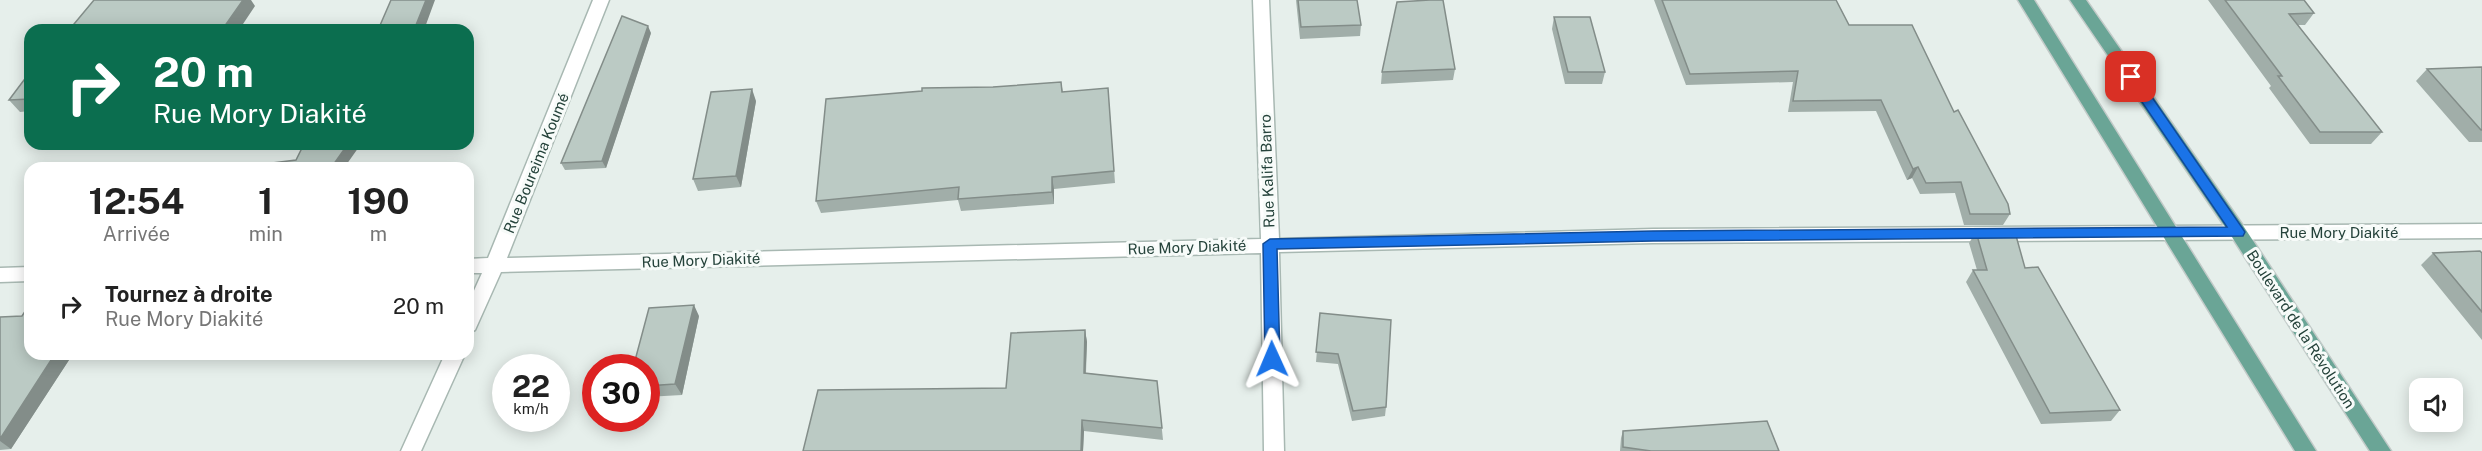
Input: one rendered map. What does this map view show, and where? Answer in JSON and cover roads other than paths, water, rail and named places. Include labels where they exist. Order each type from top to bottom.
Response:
[{"type":"main road","points":[[2026,0],[2306,451]]},
{"type":"main road","name":"Boulevard de la Révolution","points":[[2078,0],[2238,232],[2381,451]]},
{"type":"street","name":"Rue Boureima Koumé","points":[[474,312],[495,266],[601,0]]},
{"type":"street","name":"Rue Kalifa Barro","points":[[1261,0],[1270,244],[1274,451]]},
{"type":"street","name":"Rue Mory Diakité","points":[[474,266],[1653,236],[2482,231]]},
{"type":"street","points":[[0,275],[24,274]]},
{"type":"street","points":[[411,451],[452,360]]}]
